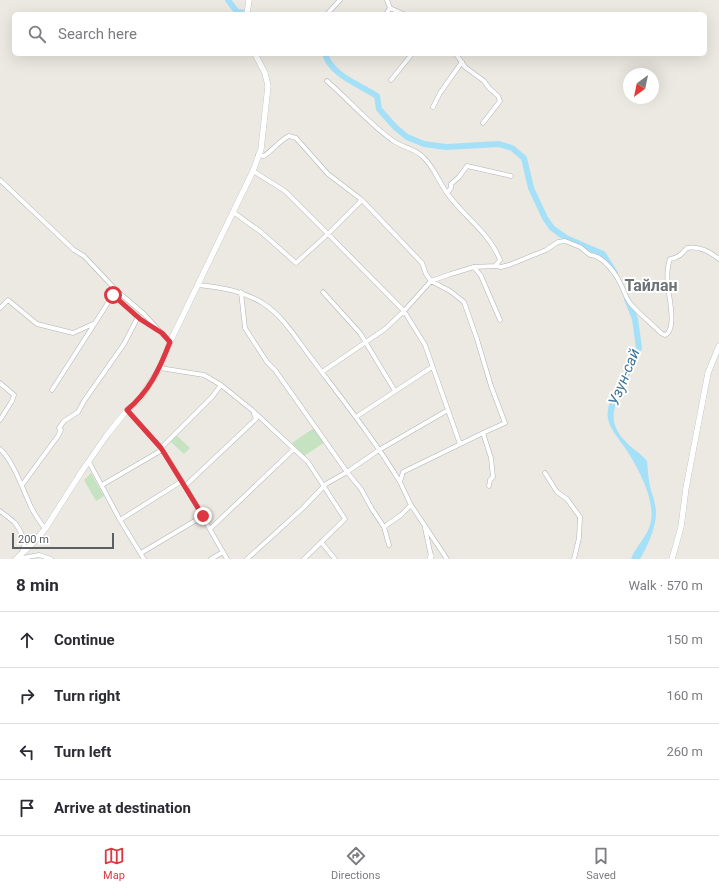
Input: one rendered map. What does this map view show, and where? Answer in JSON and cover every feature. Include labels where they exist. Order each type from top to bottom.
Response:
[{"type":"street","points":[[247,12],[249,0]]},
{"type":"street","points":[[329,12],[340,0]]},
{"type":"street","points":[[387,0],[390,8],[399,12]]},
{"type":"street","points":[[387,12],[390,8]]},
{"type":"street","points":[[17,559],[45,529],[107,435],[127,410],[139,400],[160,368],[170,342],[253,171],[260,149],[268,86],[265,73],[256,56]]},
{"type":"street","points":[[391,80],[410,56]]},
{"type":"street","points":[[458,56],[465,67],[484,81],[498,96],[500,101],[483,123]]},
{"type":"street","points":[[433,107],[440,93],[462,62]]},
{"type":"street","points":[[327,81],[377,128],[395,142],[421,155],[428,162],[447,193],[488,240],[497,253],[500,260],[495,266]]},
{"type":"street","points":[[258,155],[264,156],[269,153],[283,139],[289,136],[296,138],[328,174],[362,200],[422,262],[426,274],[432,281],[450,291],[464,302],[505,424],[403,472],[400,482]]},
{"type":"street","points":[[447,193],[451,188],[451,184],[459,177],[467,166],[512,176]]},
{"type":"street","points":[[253,171],[285,191],[404,312],[425,345],[460,444]]},
{"type":"street","points":[[0,180],[74,250],[84,256],[116,290],[144,314],[170,342]]},
{"type":"street","points":[[233,212],[261,232],[296,263],[362,200]]},
{"type":"street","points":[[322,372],[385,329],[404,312],[432,281],[474,268],[495,266],[501,267],[509,265],[546,250],[558,242],[565,241],[580,247],[590,256],[595,255],[602,260],[620,282],[625,295],[632,305],[661,333],[665,335],[671,329],[671,303],[668,288],[668,264],[670,259],[681,255],[689,248],[701,248],[719,258]]},
{"type":"street","points":[[474,268],[483,281],[500,320]]},
{"type":"street","points":[[198,285],[241,292],[264,304],[280,317],[356,417],[379,450],[400,482],[411,505],[425,528],[446,559]]},
{"type":"street","points":[[241,292],[246,321],[245,328],[267,362],[275,370],[347,472],[361,489],[384,527],[389,545]]},
{"type":"street","points":[[323,292],[360,333],[395,391]]},
{"type":"street","points":[[52,390],[113,295],[138,317],[162,333]]},
{"type":"street","points":[[0,308],[8,300],[37,324],[74,333],[94,324]]},
{"type":"street","points":[[22,485],[58,436],[64,421],[78,412],[130,333],[138,317]]},
{"type":"street","points":[[672,559],[681,527],[686,488],[708,373],[719,346]]},
{"type":"street","points":[[356,417],[432,367]]},
{"type":"street","points":[[160,368],[204,375],[221,385],[252,410],[308,462],[345,519],[304,559]]},
{"type":"street","points":[[0,383],[14,396],[0,420]]},
{"type":"street","points":[[102,485],[161,449],[212,397],[221,385]]},
{"type":"street","points":[[127,410],[161,449],[182,481],[227,559]]},
{"type":"street","points":[[185,486],[256,419],[252,410]]},
{"type":"street","points":[[247,559],[298,513],[326,484],[347,472],[379,450],[448,410]]},
{"type":"street","points":[[484,433],[493,468],[493,477],[490,480],[489,486]]},
{"type":"street","points":[[0,449],[5,454],[22,485],[32,509],[45,529]]},
{"type":"street","points":[[210,529],[294,449]]},
{"type":"street","points":[[88,462],[120,520],[144,559]]},
{"type":"street","points":[[546,473],[557,492],[567,499],[580,517],[579,538],[574,559]]},
{"type":"street","points":[[120,520],[182,481]]},
{"type":"street","points":[[384,527],[401,515],[411,505]]},
{"type":"street","points":[[0,512],[14,523],[24,540],[24,549],[17,559]]},
{"type":"street","points":[[141,553],[203,516]]},
{"type":"street","points":[[425,528],[430,558]]},
{"type":"street","points":[[321,542],[336,559]]},
{"type":"street","points":[[211,559],[223,552]]},
{"type":"street","points":[[17,559],[39,555],[48,559]]},
{"type":"green space","points":[[314,428],[325,442],[304,456],[292,443]]},
{"type":"green space","points":[[176,435],[190,448],[184,454],[171,442]]},
{"type":"green space","points":[[91,473],[104,496],[96,501],[84,480]]},
{"type":"water","points":[[620,382],[624,385],[615,408],[614,421],[620,434],[628,444],[647,461],[649,483],[656,509],[656,519],[653,531],[640,559],[631,559],[645,536],[651,521],[650,502],[639,471],[612,429],[607,415],[610,403]]},
{"type":"waterway","name":"Узун-сай","points":[[228,0],[237,12]]},
{"type":"waterway","name":"Узун-сай","points":[[326,56],[329,62],[340,74],[377,96],[379,109],[395,127],[407,137],[424,144],[446,147],[499,144],[512,148],[524,158],[531,188],[545,218],[552,228],[566,238],[603,254],[615,273]]},
{"type":"waterway","name":"Узун-сай","points":[[619,390],[639,348],[635,319],[627,299]]},
{"type":"district","name":"Тайлан","points":[[651,285]]},
{"type":"route","points":[[113,295],[140,319],[162,333],[170,342],[160,368],[139,400],[127,410],[161,448],[203,516]]}]
